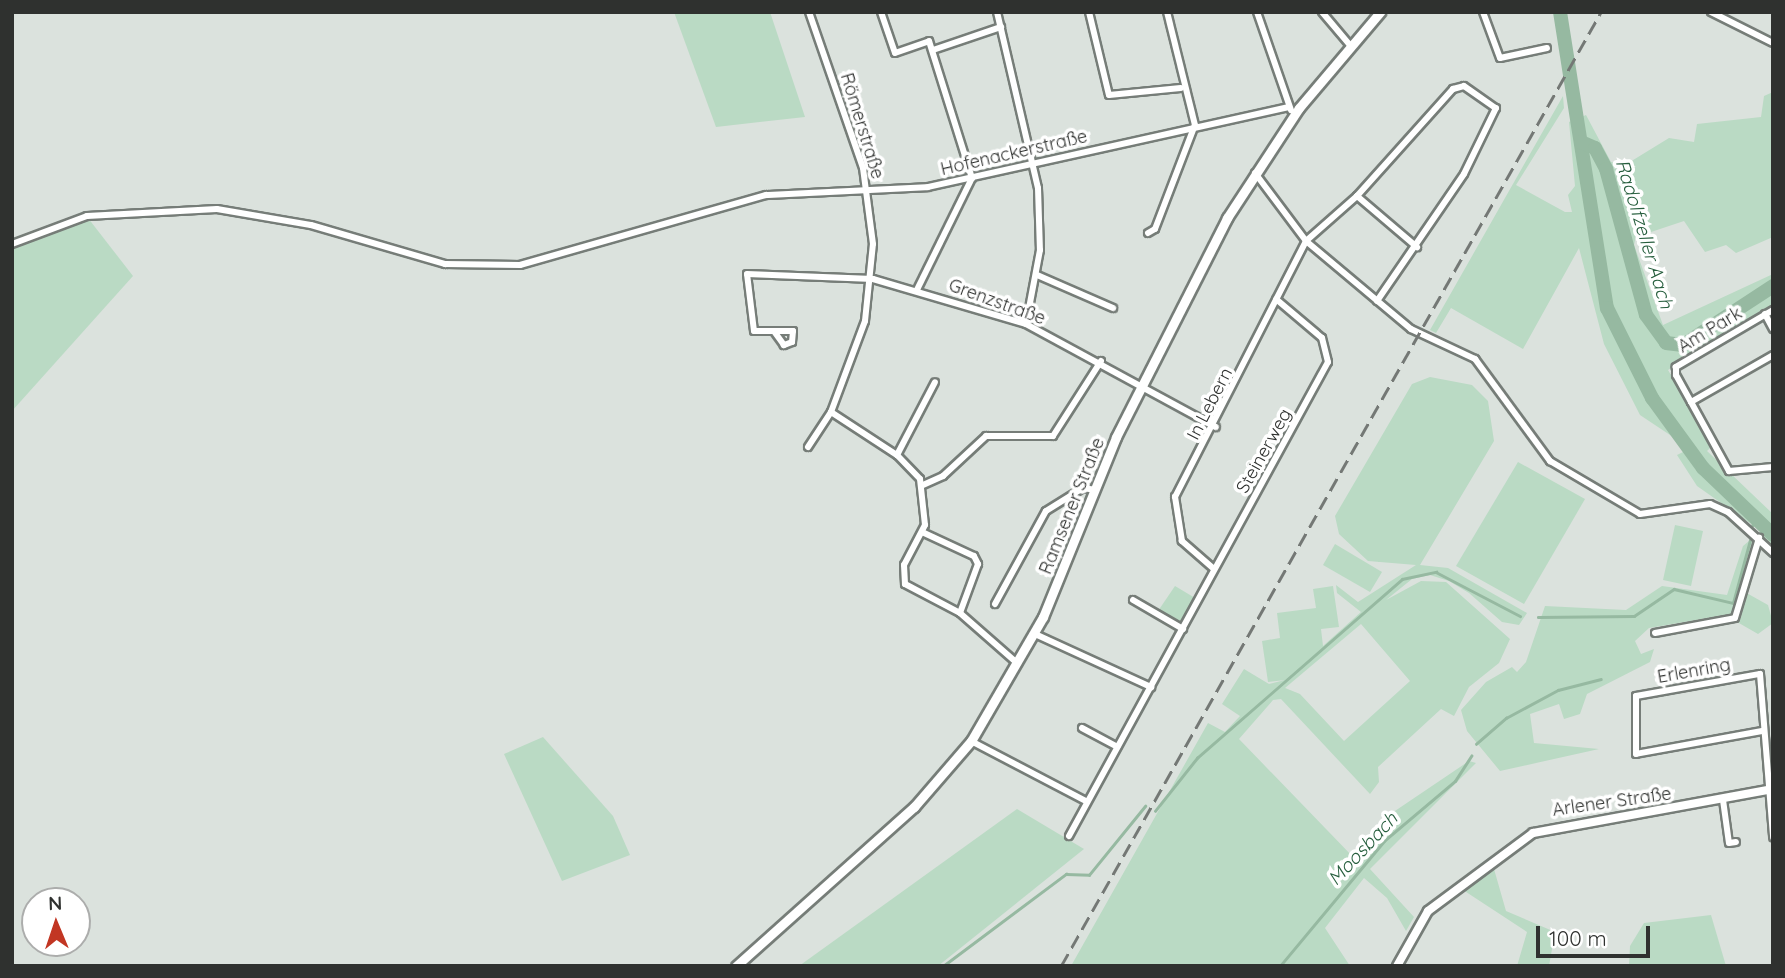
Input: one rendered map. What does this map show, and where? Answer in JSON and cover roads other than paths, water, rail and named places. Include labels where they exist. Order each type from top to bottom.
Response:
[{"type":"main road","name":"Ramsener Straße","points":[[736,966],[914,807],[971,741],[1034,634],[1141,384],[1255,173],[1291,111],[1380,12]]},
{"type":"street","points":[[881,12],[895,53],[929,41],[972,178],[917,290]]},
{"type":"street","points":[[998,12],[1034,163],[1037,275],[1026,324]]},
{"type":"street","points":[[1089,12],[1109,95],[1181,88]]},
{"type":"street","points":[[1147,233],[1155,229],[1195,125],[1181,88],[1167,12]]},
{"type":"street","points":[[1257,12],[1291,111]]},
{"type":"street","points":[[1322,12],[1349,44]]},
{"type":"street","points":[[1483,12],[1500,58],[1547,48]]},
{"type":"street","points":[[1711,12],[1773,43]]},
{"type":"street","name":"Römerstraße","points":[[806,13],[868,193],[873,279],[862,330],[831,412],[807,447]]},
{"type":"street","points":[[933,50],[1000,27]]},
{"type":"street","points":[[1306,241],[1357,196],[1458,85],[1496,108],[1417,247],[1377,301]]},
{"type":"street","name":"Hofenackerstraße","points":[[12,244],[87,216],[217,209],[311,225],[433,262],[499,266],[579,252],[745,202],[806,191],[868,193],[972,178],[1195,125],[1291,111]]},
{"type":"street","points":[[1255,173],[1306,241],[1420,334],[1475,359],[1536,447],[1601,497],[1652,516],[1710,504],[1759,538],[1773,553]]},
{"type":"street","points":[[1357,196],[1417,247]]},
{"type":"street","name":"In Lebern","points":[[1214,569],[1187,551],[1173,507],[1216,427],[1306,241]]},
{"type":"street","name":"Grenzstraße","points":[[774,331],[754,331],[747,274],[873,279],[1026,324],[1101,361],[1216,427]]},
{"type":"street","points":[[1037,275],[1112,308]]},
{"type":"street","name":"Steinerweg","points":[[1069,835],[1328,362],[1322,338],[1276,299]]},
{"type":"street","name":"Am Park","points":[[1691,402],[1676,367],[1773,310]]},
{"type":"street","name":"Am Park","points":[[1765,314],[1773,329]]},
{"type":"street","points":[[1773,355],[1691,402],[1729,471],[1773,467]]},
{"type":"street","points":[[923,485],[943,476],[986,436],[1053,436],[1101,361]]},
{"type":"street","points":[[897,455],[935,382]]},
{"type":"street","points":[[831,412],[897,455],[923,485],[924,528],[904,565],[905,584],[960,613],[1018,664]]},
{"type":"street","points":[[995,604],[1046,511],[1083,488],[1096,490]]},
{"type":"street","points":[[924,528],[974,556],[978,564],[960,613]]},
{"type":"street","points":[[1654,633],[1735,618],[1759,538]]},
{"type":"street","points":[[1133,600],[1183,629]]},
{"type":"street","points":[[1034,634],[1151,687]]},
{"type":"street","name":"Erlenring","points":[[1762,731],[1636,754],[1636,696],[1760,674],[1762,731],[1771,789],[1773,837]]},
{"type":"street","points":[[1082,728],[1117,747]]},
{"type":"street","points":[[971,741],[1086,801]]},
{"type":"street","name":"Arlener Straße","points":[[1397,966],[1429,911],[1533,833],[1771,789]]},
{"type":"street","points":[[1723,800],[1729,843],[1736,842]]},
{"type":"waterway","name":"Radolfzeller Aach","points":[[1560,12],[1607,308],[1652,398],[1703,468],[1773,535]]},
{"type":"waterway","name":"Radolfzeller Aach","points":[[1581,142],[1595,148],[1606,169],[1646,315],[1666,343],[1683,345],[1773,286]]},
{"type":"waterway","points":[[1752,526],[1755,519]]},
{"type":"waterway","points":[[1538,617],[1634,616],[1674,589],[1733,603],[1750,540]]},
{"type":"waterway","points":[[1155,811],[1197,758],[1402,579],[1436,572],[1520,616]]},
{"type":"waterway","name":"Moosbach","points":[[1476,744],[1506,718],[1558,690],[1601,679]]},
{"type":"waterway","name":"Moosbach","points":[[1280,966],[1384,841],[1455,781],[1471,756]]},
{"type":"waterway","points":[[943,966],[1066,874],[1089,875],[1145,806]]},
{"type":"railway","points":[[1061,966],[1601,12]]}]
